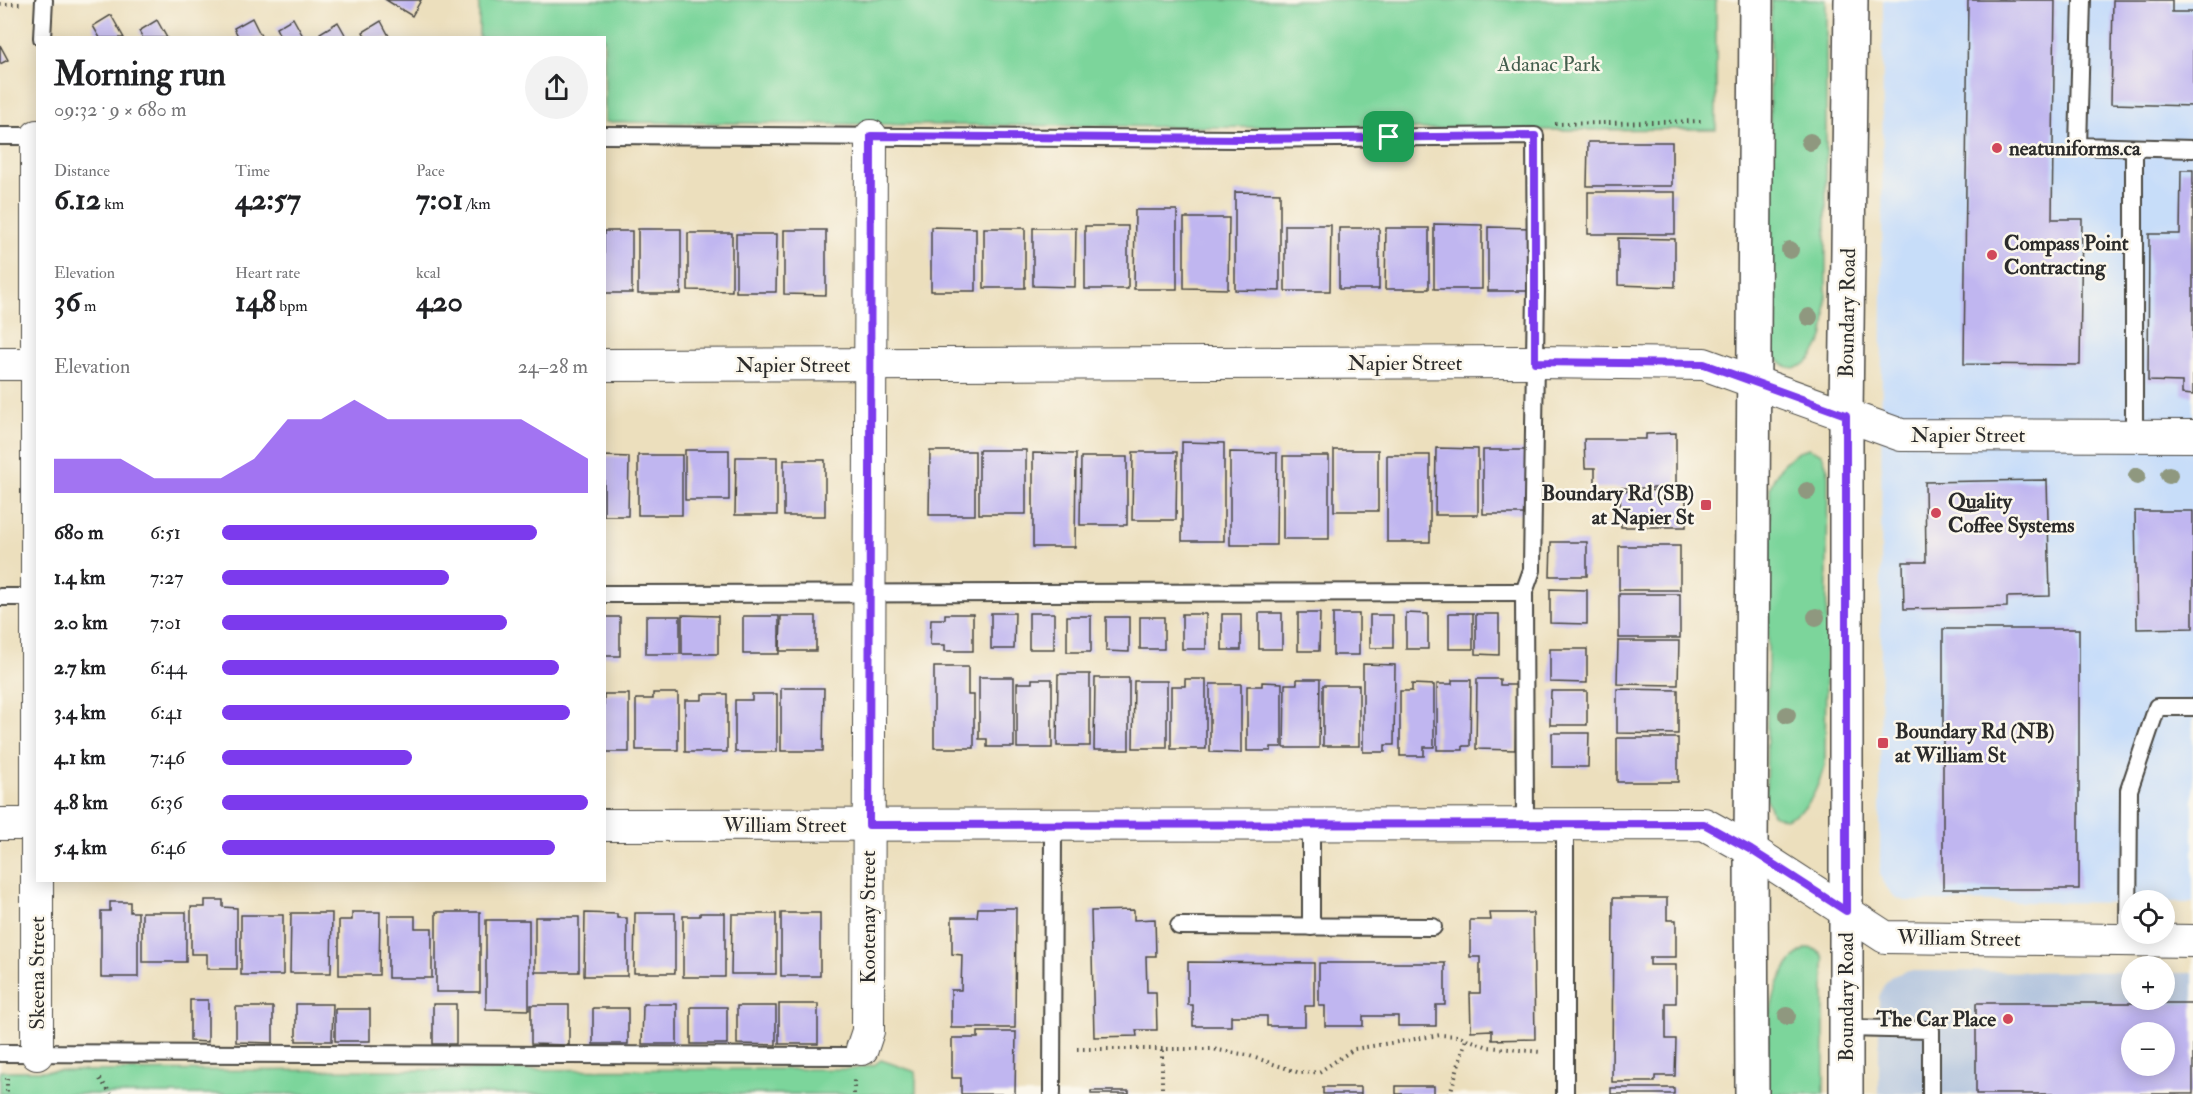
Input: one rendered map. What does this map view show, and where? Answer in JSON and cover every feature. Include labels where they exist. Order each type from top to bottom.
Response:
[{"type":"main road","points":[[1752,1094],[1751,850],[1756,0]]},
{"type":"main road","name":"Boundary Road","points":[[1846,1094],[1846,415],[1851,0]]},
{"type":"street","name":"Kootenay Street","points":[[862,1049],[868,1031],[871,136]]},
{"type":"street","name":"Napier Street","points":[[606,365],[871,366],[1535,362],[1704,364],[1901,435],[2193,436]]},
{"type":"street","points":[[0,364],[36,364]]},
{"type":"street","points":[[0,824],[36,824]]},
{"type":"street","name":"William Street","points":[[606,825],[1704,824],[1751,850],[1885,937],[2121,940]]},
{"type":"street","name":"Skeena Street","points":[[37,882],[37,1054]]},
{"type":"street","name":"William Street","points":[[2175,941],[2193,941]]},
{"type":"lane","points":[[42,36],[44,0]]},
{"type":"lane","points":[[2082,0],[2078,146],[2193,149]]},
{"type":"lane","points":[[606,135],[1243,139],[1535,136],[1532,570],[1524,592],[1525,825]]},
{"type":"lane","points":[[0,136],[36,136]]},
{"type":"lane","points":[[2134,149],[2134,436]]},
{"type":"lane","points":[[606,594],[1524,592]]},
{"type":"lane","points":[[0,597],[36,597]]},
{"type":"lane","points":[[2128,890],[2129,790],[2157,707],[2193,707]]},
{"type":"lane","points":[[1052,1094],[1053,825]]},
{"type":"lane","points":[[1311,825],[1311,927]]},
{"type":"lane","points":[[1565,825],[1565,1094]]},
{"type":"lane","points":[[1179,926],[1433,927]]},
{"type":"lane","points":[[1846,1028],[1931,1030],[1931,1094]]},
{"type":"lane","points":[[0,1053],[854,1056],[862,1049]]},
{"type":"path","points":[[1535,136],[1540,125],[1704,121]]},
{"type":"path","points":[[1052,1049],[1212,1049],[1247,1055],[1300,1073],[1319,1072],[1354,1049],[1440,1035],[1498,1048],[1528,1052],[1565,1052]]},
{"type":"path","points":[[1450,1094],[1466,1039]]},
{"type":"path","points":[[1162,1049],[1162,1094]]},
{"type":"shaded area","points":[[1883,0],[2193,0],[2193,903],[2175,903],[2175,890],[2121,890],[2121,903],[1905,901],[1895,897],[1883,883],[1880,874]]},
{"type":"shaded area","points":[[1906,971],[2121,972],[2121,1010],[2175,1010],[2175,973],[2193,973],[2193,1094],[1879,1094],[1879,997],[1890,977]]},
{"type":"green space","name":"Adanac Park","points":[[479,0],[1716,0],[1716,129],[1545,130],[606,122],[606,36],[479,36]]},
{"type":"green space","points":[[1771,0],[1826,0],[1826,317],[1824,335],[1818,349],[1804,364],[1797,367],[1789,367],[1782,363],[1768,343]]},
{"type":"green space","points":[[1808,448],[1822,454],[1828,470],[1825,765],[1812,798],[1801,810],[1785,819],[1772,814],[1766,799],[1770,487],[1784,463]]},
{"type":"green space","points":[[1806,948],[1817,950],[1824,959],[1824,1094],[1768,1094],[1768,1035],[1775,995],[1782,976],[1792,960]]},
{"type":"green space","points":[[881,1060],[916,1072],[916,1094],[0,1094],[0,1071],[854,1069],[874,1065]]},
{"type":"building","points":[[386,0],[421,0],[412,16]]},
{"type":"building","points":[[1968,0],[2055,0],[2052,219],[2082,219],[2080,365],[1964,364]]},
{"type":"building","points":[[2113,0],[2172,0],[2172,12],[2193,12],[2193,106],[2111,104]]},
{"type":"building","points":[[111,15],[123,36],[99,36],[93,26]]},
{"type":"building","points":[[252,18],[261,36],[238,36],[234,28]]},
{"type":"building","points":[[293,18],[303,36],[280,36],[276,28]]},
{"type":"building","points":[[157,20],[166,36],[142,36],[139,31]]},
{"type":"building","points":[[381,21],[389,36],[365,36],[363,32]]},
{"type":"building","points":[[338,22],[346,36],[321,36],[320,33]]},
{"type":"building","points":[[0,45],[8,60],[0,64]]},
{"type":"building","points":[[1588,142],[1672,142],[1672,186],[1587,186]]},
{"type":"building","points":[[2181,170],[2193,170],[2193,395],[2182,394],[2182,382],[2148,381],[2149,234],[2180,234]]},
{"type":"building","points":[[1235,192],[1280,193],[1280,291],[1235,290]]},
{"type":"building","points":[[1588,192],[1675,192],[1675,234],[1588,234]]},
{"type":"building","points":[[1135,210],[1177,210],[1177,289],[1134,289]]},
{"type":"building","points":[[1184,218],[1229,218],[1228,289],[1184,288]]},
{"type":"building","points":[[1434,224],[1482,225],[1482,289],[1434,289]]},
{"type":"building","points":[[1285,225],[1331,225],[1330,291],[1285,291]]},
{"type":"building","points":[[1085,226],[1128,226],[1128,289],[1085,289]]},
{"type":"building","points":[[931,227],[976,228],[976,291],[931,291]]},
{"type":"building","points":[[1488,227],[1534,228],[1534,291],[1488,291]]},
{"type":"building","points":[[984,228],[1025,228],[1025,288],[984,288]]},
{"type":"building","points":[[1033,228],[1076,228],[1075,287],[1033,286]]},
{"type":"building","points":[[1339,228],[1379,228],[1379,289],[1339,289]]},
{"type":"building","points":[[1386,228],[1429,228],[1429,289],[1385,289]]},
{"type":"building","points":[[638,229],[681,229],[681,294],[638,294]]},
{"type":"building","points":[[784,230],[826,230],[826,295],[784,294]]},
{"type":"building","points":[[606,231],[632,231],[632,293],[606,293]]},
{"type":"building","points":[[688,233],[732,233],[732,291],[688,290]]},
{"type":"building","points":[[736,234],[777,234],[776,292],[736,292]]},
{"type":"building","points":[[1618,238],[1675,239],[1675,287],[1618,285]]},
{"type":"building","points":[[1676,433],[1676,488],[1595,488],[1595,468],[1585,468],[1584,439],[1646,439],[1646,434]]},
{"type":"building","points":[[1182,442],[1224,443],[1224,541],[1182,541]]},
{"type":"building","points":[[1436,448],[1478,449],[1478,515],[1435,515]]},
{"type":"building","points":[[685,450],[729,450],[729,500],[685,500]]},
{"type":"building","points":[[979,450],[1026,450],[1026,514],[979,514]]},
{"type":"building","points":[[1334,450],[1378,450],[1378,511],[1334,511]]},
{"type":"building","points":[[1483,450],[1529,450],[1529,514],[1483,514]]},
{"type":"building","points":[[930,451],[975,451],[975,515],[929,515]]},
{"type":"building","points":[[1133,452],[1177,452],[1176,520],[1132,520]]},
{"type":"building","points":[[1230,452],[1277,453],[1276,545],[1230,545]]},
{"type":"building","points":[[1033,453],[1076,454],[1075,547],[1033,547]]},
{"type":"building","points":[[638,455],[682,455],[682,515],[638,515]]},
{"type":"building","points":[[1387,455],[1430,455],[1430,542],[1387,542]]},
{"type":"building","points":[[606,456],[629,457],[628,516],[606,516]]},
{"type":"building","points":[[1283,456],[1329,456],[1329,539],[1283,539]]},
{"type":"building","points":[[736,457],[777,457],[777,515],[735,515]]},
{"type":"building","points":[[1081,457],[1127,457],[1127,525],[1080,525]]},
{"type":"building","points":[[784,460],[825,460],[825,516],[784,516]]},
{"type":"building","points":[[2047,480],[2050,596],[2007,597],[2007,607],[1904,609],[1903,562],[1926,562],[1925,482]]},
{"type":"building","points":[[1686,490],[1686,527],[1621,527],[1620,491]]},
{"type":"building","points":[[2135,511],[2193,511],[2193,628],[2137,629]]},
{"type":"building","points":[[1551,542],[1587,542],[1587,576],[1550,576]]},
{"type":"building","points":[[1619,546],[1680,546],[1680,590],[1619,590]]},
{"type":"building","points":[[1550,589],[1587,590],[1587,624],[1550,623]]},
{"type":"building","points":[[1619,594],[1680,594],[1680,638],[1619,638]]},
{"type":"building","points":[[991,613],[1015,613],[1014,649],[991,649]]},
{"type":"building","points":[[1029,613],[1054,613],[1054,649],[1029,649]]},
{"type":"building","points":[[1259,613],[1282,613],[1282,649],[1259,649]]},
{"type":"building","points":[[1298,613],[1320,613],[1319,651],[1298,651]]},
{"type":"building","points":[[1406,613],[1428,614],[1428,649],[1406,649]]},
{"type":"building","points":[[1449,613],[1473,613],[1473,649],[1449,649]]},
{"type":"building","points":[[945,614],[973,614],[973,651],[945,651],[945,645],[930,645],[931,619],[945,619]]},
{"type":"building","points":[[1182,614],[1206,614],[1206,649],[1182,649]]},
{"type":"building","points":[[1222,614],[1241,614],[1241,650],[1222,650]]},
{"type":"building","points":[[1333,614],[1359,614],[1359,655],[1333,655]]},
{"type":"building","points":[[1476,614],[1499,614],[1499,655],[1476,654]]},
{"type":"building","points":[[682,615],[718,616],[718,654],[682,654]]},
{"type":"building","points":[[1370,615],[1393,615],[1393,648],[1370,648]]},
{"type":"building","points":[[646,616],[680,616],[680,654],[646,654]]},
{"type":"building","points":[[743,616],[779,616],[779,654],[743,654]]},
{"type":"building","points":[[781,616],[816,616],[816,651],[780,651]]},
{"type":"building","points":[[1067,616],[1091,616],[1091,652],[1067,652]]},
{"type":"building","points":[[606,617],[620,617],[620,656],[606,656]]},
{"type":"building","points":[[1106,617],[1129,617],[1129,652],[1106,651]]},
{"type":"building","points":[[1140,617],[1164,617],[1164,649],[1140,649]]},
{"type":"building","points":[[1943,629],[2079,629],[2079,889],[1943,889]]},
{"type":"building","points":[[1618,641],[1679,641],[1678,685],[1617,684]]},
{"type":"building","points":[[1550,649],[1587,649],[1587,683],[1550,682]]},
{"type":"building","points":[[1363,664],[1395,665],[1394,745],[1385,745],[1385,752],[1363,752]]},
{"type":"building","points":[[934,667],[968,667],[968,695],[974,695],[974,748],[934,748]]},
{"type":"building","points":[[1058,674],[1090,674],[1090,746],[1057,746]]},
{"type":"building","points":[[979,677],[1014,677],[1014,747],[987,747],[987,739],[979,739]]},
{"type":"building","points":[[1095,678],[1129,678],[1129,750],[1094,750]]},
{"type":"building","points":[[1032,679],[1052,679],[1052,748],[1017,748],[1017,683],[1032,683]]},
{"type":"building","points":[[1185,679],[1206,679],[1206,749],[1171,749],[1171,686],[1185,686]]},
{"type":"building","points":[[1297,679],[1320,679],[1319,748],[1284,748],[1285,684],[1297,684]]},
{"type":"building","points":[[1477,679],[1500,679],[1500,685],[1516,685],[1515,750],[1476,749]]},
{"type":"building","points":[[1452,680],[1471,680],[1470,746],[1463,746],[1463,750],[1437,750],[1437,684],[1452,684]]},
{"type":"building","points":[[1134,681],[1167,681],[1167,748],[1133,748]]},
{"type":"building","points":[[1262,682],[1282,683],[1282,747],[1271,747],[1271,751],[1247,751],[1247,686],[1262,686]]},
{"type":"building","points":[[1210,684],[1241,684],[1241,753],[1210,752]]},
{"type":"building","points":[[1412,684],[1434,685],[1434,747],[1424,747],[1424,756],[1400,756],[1400,691],[1412,691]]},
{"type":"building","points":[[1323,685],[1359,685],[1359,746],[1323,746]]},
{"type":"building","points":[[781,688],[824,688],[823,751],[781,751]]},
{"type":"building","points":[[1617,689],[1678,690],[1678,734],[1617,733]]},
{"type":"building","points":[[1551,691],[1587,691],[1587,725],[1550,725]]},
{"type":"building","points":[[653,693],[678,693],[678,750],[636,750],[636,699],[653,699]]},
{"type":"building","points":[[606,694],[629,694],[629,752],[606,752]]},
{"type":"building","points":[[702,694],[727,694],[727,752],[685,752],[685,700],[702,700]]},
{"type":"building","points":[[752,694],[777,694],[777,752],[735,752],[735,700],[752,700]]},
{"type":"building","points":[[1552,733],[1589,733],[1588,767],[1552,767]]},
{"type":"building","points":[[1617,738],[1678,738],[1678,782],[1617,782]]},
{"type":"building","points":[[1613,898],[1667,898],[1667,920],[1676,920],[1676,957],[1650,957],[1650,965],[1676,965],[1676,1003],[1666,1003],[1666,1039],[1676,1039],[1675,1076],[1655,1076],[1655,1082],[1612,1082]]},
{"type":"building","points":[[205,900],[223,900],[223,907],[237,908],[237,969],[207,969],[207,954],[191,954],[191,907],[205,907]]},
{"type":"building","points":[[110,902],[130,902],[130,912],[138,912],[138,977],[101,977],[101,911],[110,911]]},
{"type":"building","points":[[978,908],[1016,908],[1015,1028],[951,1028],[951,990],[961,990],[962,955],[952,954],[952,917],[977,917]]},
{"type":"building","points":[[1134,910],[1134,920],[1155,919],[1156,956],[1146,956],[1147,992],[1156,992],[1157,1030],[1136,1030],[1137,1036],[1094,1037],[1091,911]]},
{"type":"building","points":[[142,912],[186,912],[186,962],[142,962]]},
{"type":"building","points":[[352,912],[380,912],[379,975],[339,975],[339,920],[352,920]]},
{"type":"building","points":[[436,912],[480,912],[480,992],[436,992]]},
{"type":"building","points":[[291,913],[332,913],[331,973],[290,973]]},
{"type":"building","points":[[585,913],[617,914],[617,918],[627,918],[627,976],[584,976]]},
{"type":"building","points":[[635,913],[675,913],[675,973],[634,973]]},
{"type":"building","points":[[700,913],[725,913],[725,977],[683,977],[683,916],[700,916]]},
{"type":"building","points":[[781,913],[820,913],[820,976],[781,976]]},
{"type":"building","points":[[1490,913],[1533,913],[1535,1039],[1492,1040],[1492,1030],[1471,1031],[1470,993],[1480,993],[1480,957],[1470,957],[1470,920],[1491,920]]},
{"type":"building","points":[[732,914],[776,914],[776,974],[731,974]]},
{"type":"building","points":[[241,915],[283,915],[283,975],[241,975]]},
{"type":"building","points":[[388,916],[415,916],[415,928],[432,928],[432,978],[388,978]]},
{"type":"building","points":[[535,917],[579,917],[579,972],[535,972]]},
{"type":"building","points":[[486,920],[529,920],[529,1010],[486,1009]]},
{"type":"building","points":[[1188,962],[1314,963],[1314,1006],[1305,1006],[1305,1026],[1267,1026],[1267,1016],[1231,1016],[1231,1026],[1193,1026],[1193,1005],[1188,1005]]},
{"type":"building","points":[[1319,963],[1445,963],[1445,1005],[1436,1005],[1436,1026],[1398,1026],[1398,1016],[1363,1016],[1363,1026],[1325,1026],[1325,1006],[1319,1006]]},
{"type":"building","points":[[190,1000],[208,1000],[208,1042],[190,1041]]},
{"type":"building","points":[[1976,1003],[2121,1003],[2121,1010],[2175,1010],[2175,1003],[2193,1003],[2193,1094],[1976,1094]]},
{"type":"building","points":[[296,1004],[333,1004],[332,1041],[296,1041]]},
{"type":"building","points":[[433,1004],[456,1004],[456,1044],[433,1044]]},
{"type":"building","points":[[643,1004],[677,1004],[677,1044],[642,1044]]},
{"type":"building","points":[[779,1004],[818,1004],[818,1044],[779,1044]]},
{"type":"building","points":[[531,1005],[569,1005],[569,1045],[531,1044]]},
{"type":"building","points":[[737,1006],[776,1006],[776,1045],[737,1044]]},
{"type":"building","points":[[236,1007],[273,1007],[273,1043],[236,1042]]},
{"type":"building","points":[[691,1007],[727,1007],[727,1044],[691,1044]]},
{"type":"building","points":[[593,1008],[628,1008],[628,1044],[593,1044]]},
{"type":"building","points":[[335,1009],[370,1009],[370,1041],[335,1041]]},
{"type":"building","points":[[978,1032],[1016,1032],[1015,1094],[961,1094],[961,1078],[952,1078],[952,1038],[978,1038]]},
{"type":"building","points":[[1396,1086],[1434,1086],[1434,1094],[1396,1094]]},
{"type":"building","points":[[1323,1087],[1361,1087],[1361,1094],[1323,1094]]},
{"type":"building","points":[[1611,1088],[1674,1088],[1674,1094],[1611,1094]]},
{"type":"building","points":[[1091,1091],[1129,1091],[1129,1094],[1091,1094]]},
{"type":"place","name":"neatuniforms.ca","points":[[1997,148]]},
{"type":"place","name":"Compass Point Contracting","points":[[1992,255]]},
{"type":"place","name":"Boundary Rd (SB) at Napier St","points":[[1706,505]]},
{"type":"place","name":"Quality Coffee Systems","points":[[1936,513]]},
{"type":"place","name":"Boundary Rd (NB) at William St","points":[[1883,743]]},
{"type":"place","name":"The Car Place","points":[[2008,1019]]},
{"type":"route","points":[[871,136],[1243,139],[1389,137],[1535,136],[1535,362],[1704,364],[1846,415],[1846,911],[1751,850],[1704,824],[869,825],[871,136]]}]
